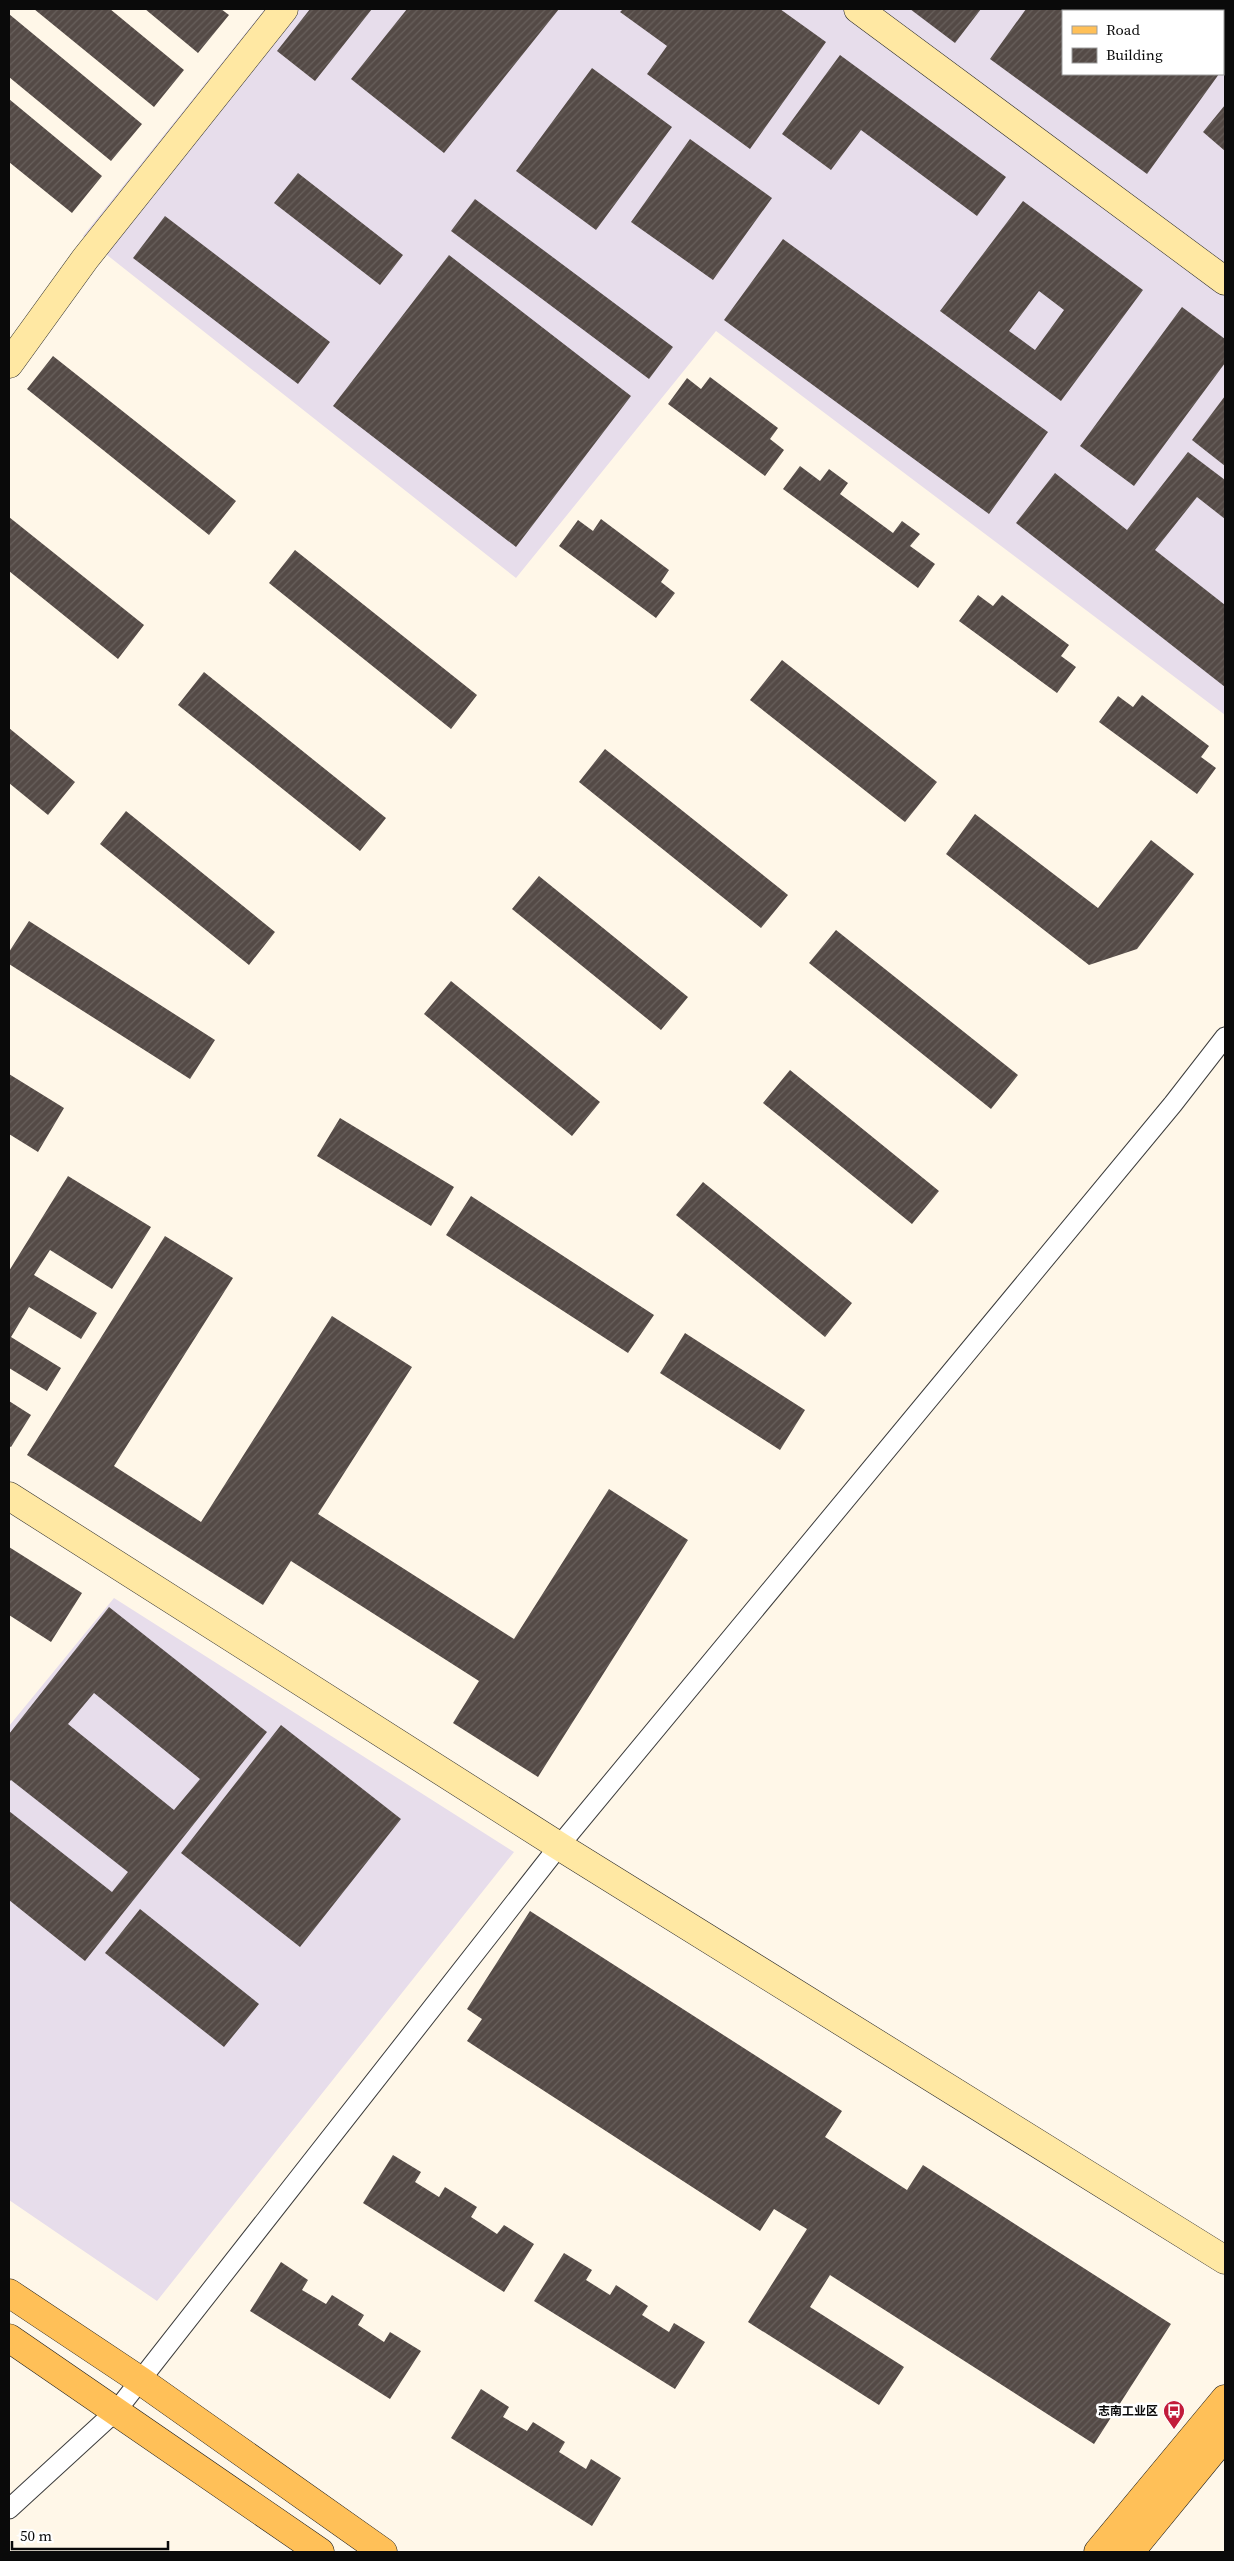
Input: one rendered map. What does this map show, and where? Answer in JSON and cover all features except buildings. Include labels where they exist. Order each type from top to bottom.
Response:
[{"type":"main road","points":[[9,2293],[141,2381],[383,2552]]},
{"type":"main road","points":[[9,2338],[117,2410],[320,2552]]},
{"type":"main road","points":[[1098,2552],[1225,2399]]},
{"type":"main road","points":[[1130,2552],[1225,2436]]},
{"type":"street","points":[[9,364],[85,259],[284,9]]},
{"type":"street","points":[[858,9],[1225,281]]},
{"type":"street","points":[[9,2509],[117,2410],[141,2381],[559,1846],[1173,1104],[1225,1036]]},
{"type":"street","points":[[9,1496],[559,1846],[1225,2260]]},
{"type":"shaded area","points":[[265,9],[1225,9],[1225,715],[716,331],[516,578],[83,236]]},
{"type":"shaded area","points":[[114,1598],[514,1852],[157,2301],[9,2200],[9,1726]]},
{"type":"place","name":"志南工业区","points":[[1174,2430]]}]
